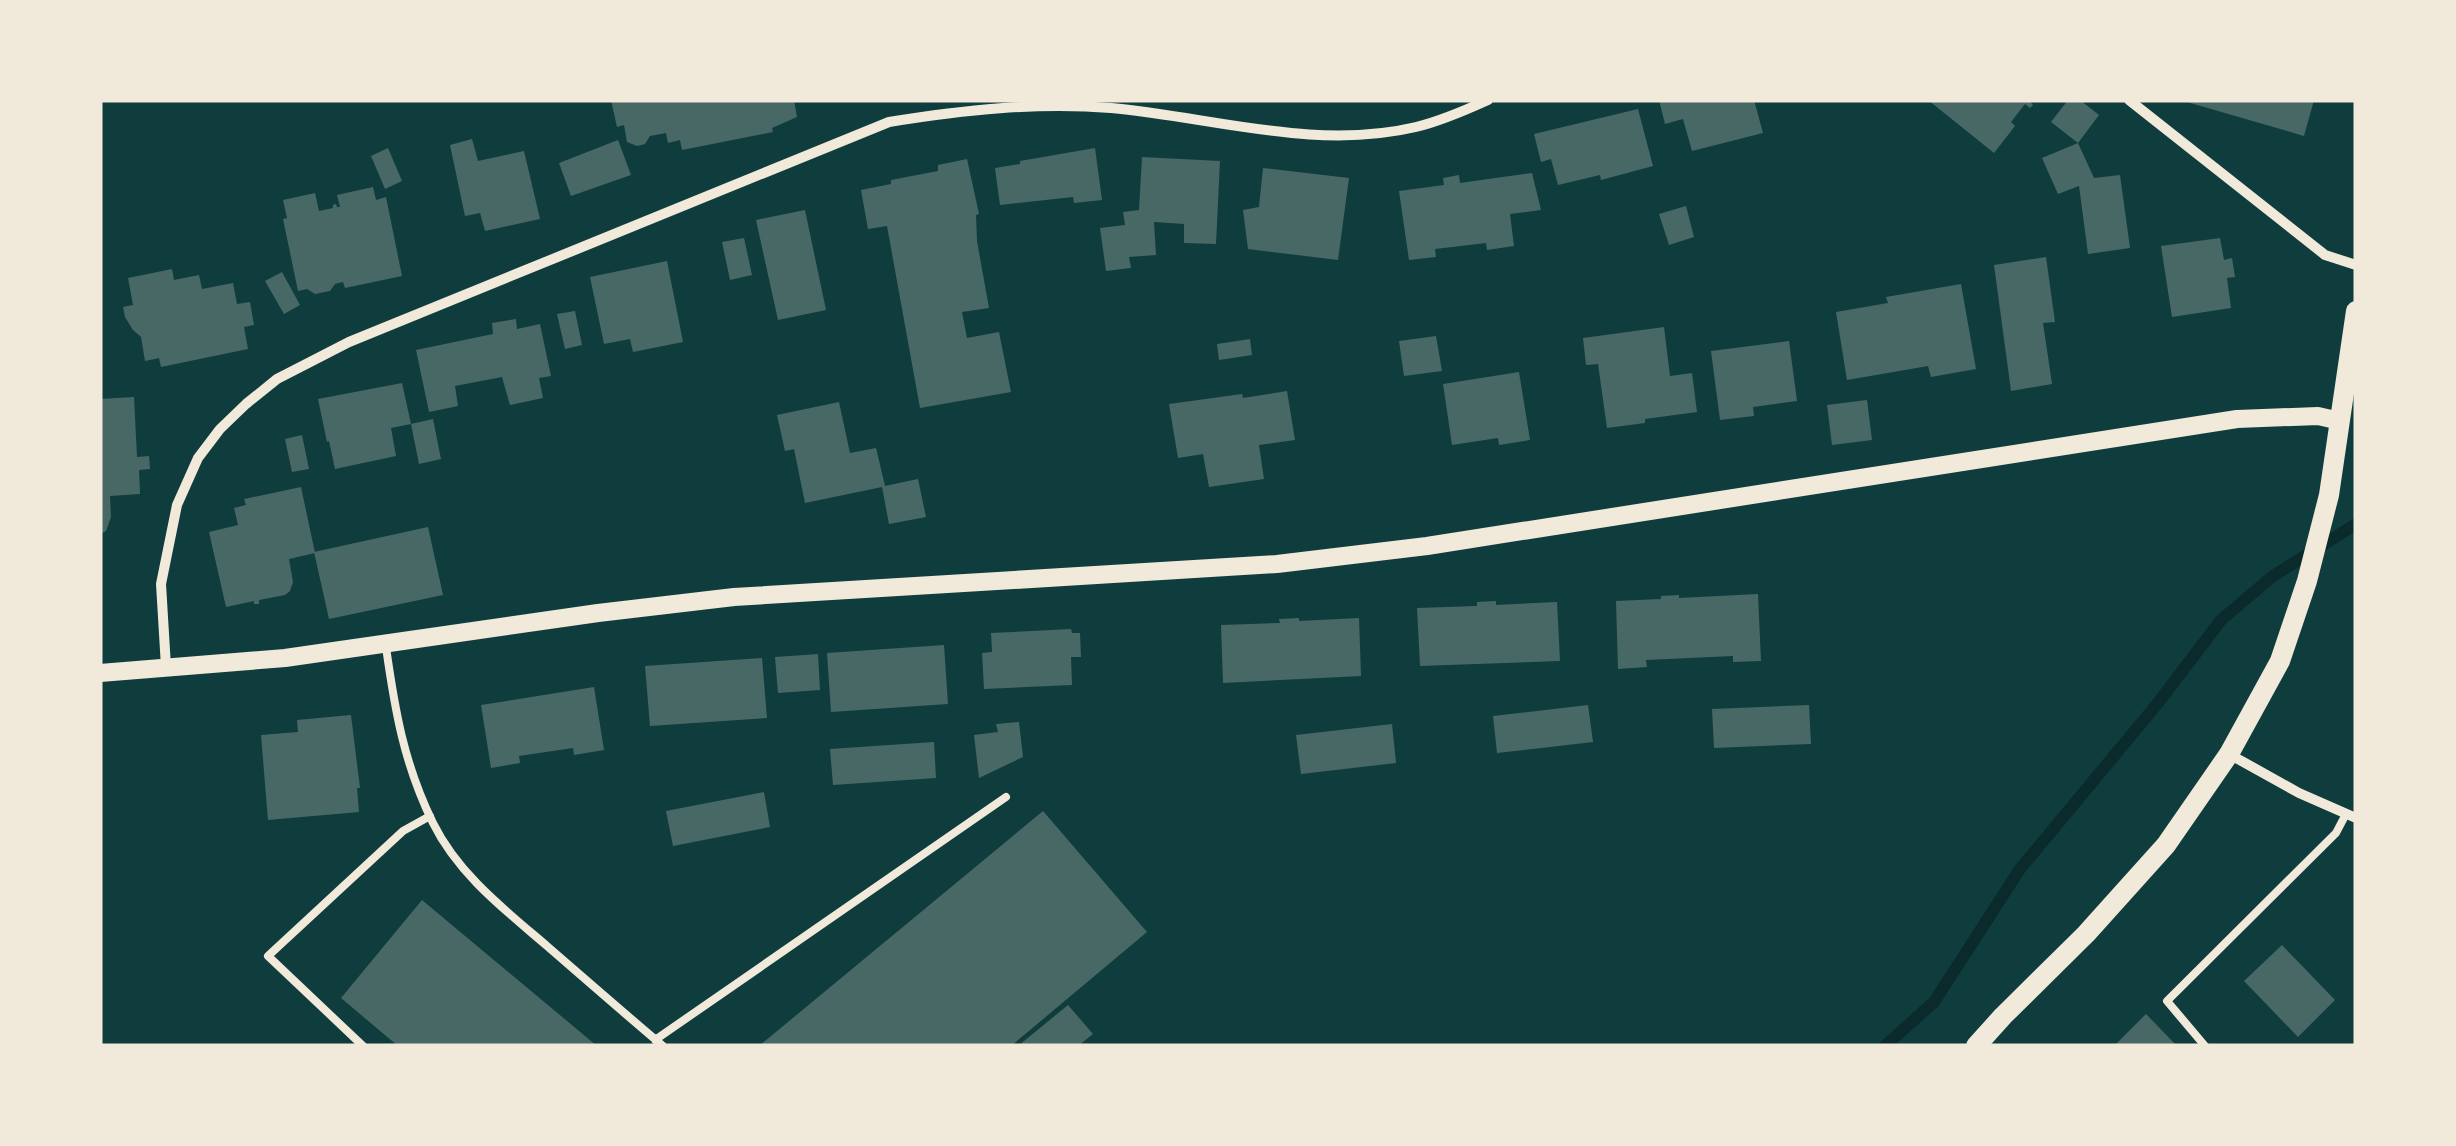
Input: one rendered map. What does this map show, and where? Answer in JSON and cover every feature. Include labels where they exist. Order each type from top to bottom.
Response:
[{"type":"main road","points":[[1976,1046],[2166,846],[2229,754],[2280,661],[2307,581],[2329,494],[2356,311]]},
{"type":"street","points":[[166,667],[161,584],[177,505],[198,458],[220,429],[277,379],[349,342],[889,122],[956,106],[1110,108],[1295,133],[1358,135],[1416,126],[1488,100]]},
{"type":"street","points":[[2129,100],[2325,255],[2356,266]]},
{"type":"street","points":[[100,673],[285,658],[598,612],[734,598],[1296,562],[1486,537],[2237,419],[2318,416],[2340,421]]},
{"type":"street","points":[[2229,754],[2299,794],[2351,816]]},
{"type":"lane","points":[[386,645],[397,722],[414,777],[430,816],[458,863],[488,895],[659,1043],[1006,797]]},
{"type":"lane","points":[[363,1046],[268,956],[404,831],[430,816]]},
{"type":"lane","points":[[2205,1046],[2167,1001],[2351,816]]},
{"type":"building","points":[[611,100],[794,100],[797,117],[772,128],[773,132],[682,150],[680,140],[668,143],[666,133],[650,136],[645,144],[637,146],[627,142],[624,125],[617,127]]},
{"type":"building","points":[[1659,100],[1754,100],[1763,133],[1692,151],[1683,119],[1665,124]]},
{"type":"building","points":[[1928,100],[2029,100],[2033,105],[2030,108],[2025,104],[2011,122],[2015,126],[1994,153]]},
{"type":"building","points":[[2068,100],[2080,100],[2099,115],[2078,143],[2051,122]]},
{"type":"building","points":[[2180,100],[2314,100],[2304,136]]},
{"type":"building","points":[[1638,109],[1653,166],[1601,180],[1600,175],[1558,185],[1551,159],[1541,162],[1534,134]]},
{"type":"building","points":[[472,139],[478,161],[524,151],[540,219],[485,231],[480,213],[465,216],[450,145]]},
{"type":"building","points":[[618,140],[631,175],[571,196],[559,163]]},
{"type":"building","points":[[2078,143],[2094,178],[2120,175],[2130,248],[2088,254],[2079,186],[2058,194],[2042,158]]},
{"type":"building","points":[[388,148],[402,181],[385,189],[371,156]]},
{"type":"building","points":[[1095,148],[1102,200],[1074,203],[1073,197],[1000,205],[995,168]]},
{"type":"building","points":[[1142,157],[1220,161],[1216,244],[1184,243],[1184,224],[1154,222],[1156,255],[1129,257],[1131,268],[1106,271],[1100,228],[1125,225],[1123,212],[1139,210]]},
{"type":"building","points":[[967,159],[979,214],[977,241],[989,308],[962,312],[967,338],[999,332],[1011,392],[920,408],[887,226],[868,229],[861,190],[938,171],[938,165]]},
{"type":"building","points":[[1263,168],[1349,178],[1338,260],[1248,249],[1243,210],[1259,207]]},
{"type":"building","points":[[1532,173],[1541,210],[1510,214],[1514,246],[1487,250],[1486,243],[1435,249],[1436,257],[1409,260],[1399,191],[1444,185],[1443,178],[1459,175],[1460,183]]},
{"type":"building","points":[[373,187],[376,200],[386,197],[402,276],[345,288],[343,282],[330,291],[315,294],[307,289],[298,291],[283,219],[287,218],[283,200],[315,193],[319,211],[336,204],[340,207],[337,195]]},
{"type":"building","points":[[1686,206],[1694,237],[1669,245],[1659,214]]},
{"type":"building","points":[[805,210],[826,310],[778,320],[756,220]]},
{"type":"building","points":[[744,238],[752,275],[730,280],[722,242]]},
{"type":"building","points":[[2220,238],[2224,260],[2232,258],[2235,277],[2227,278],[2231,308],[2172,317],[2161,246]]},
{"type":"building","points":[[2046,257],[2055,322],[2043,323],[2052,384],[2011,391],[1994,265]]},
{"type":"building","points":[[667,261],[683,342],[633,352],[630,339],[604,344],[590,277]]},
{"type":"building","points":[[172,269],[174,280],[199,275],[202,289],[233,283],[237,304],[250,302],[254,325],[244,327],[248,349],[161,367],[159,358],[145,361],[141,337],[125,317],[123,307],[133,305],[128,278]]},
{"type":"building","points":[[282,272],[300,305],[284,314],[265,281]]},
{"type":"building","points":[[1961,284],[1976,369],[1931,377],[1928,366],[1847,380],[1836,312],[1888,303],[1886,297]]},
{"type":"building","points":[[575,311],[582,345],[565,349],[557,314]]},
{"type":"building","points":[[516,319],[517,329],[540,324],[551,376],[539,378],[543,398],[510,405],[502,377],[455,386],[458,406],[429,412],[416,350],[493,334],[492,323]]},
{"type":"building","points":[[1664,327],[1670,376],[1692,373],[1697,412],[1607,428],[1598,364],[1586,365],[1583,338]]},
{"type":"building","points":[[1436,336],[1442,371],[1404,376],[1399,341]]},
{"type":"building","points":[[1250,339],[1252,355],[1219,360],[1217,344]]},
{"type":"building","points":[[1789,341],[1797,401],[1753,407],[1754,416],[1720,420],[1711,351]]},
{"type":"building","points":[[1519,372],[1530,440],[1499,445],[1498,438],[1452,445],[1443,384]]},
{"type":"building","points":[[402,383],[411,424],[391,428],[396,456],[335,469],[318,399]]},
{"type":"building","points":[[1287,391],[1295,440],[1259,445],[1264,479],[1209,487],[1203,454],[1178,458],[1169,404]]},
{"type":"building","points":[[134,397],[137,457],[149,456],[150,469],[139,470],[140,494],[110,496],[111,517],[106,531],[100,534],[100,399]]},
{"type":"building","points":[[1867,400],[1872,440],[1832,445],[1827,405]]},
{"type":"building","points":[[839,402],[850,453],[876,448],[885,486],[918,479],[926,517],[889,524],[882,487],[805,503],[794,449],[785,451],[777,415]]},
{"type":"building","points":[[433,419],[441,459],[419,464],[411,424]]},
{"type":"building","points":[[302,435],[309,469],[292,472],[285,439]]},
{"type":"building","points":[[301,487],[315,553],[289,559],[293,582],[285,595],[259,600],[259,604],[254,601],[226,607],[209,532],[238,525],[234,508],[246,505],[244,499]]},
{"type":"building","points":[[428,527],[443,595],[329,619],[314,552]]},
{"type":"building","points":[[1758,594],[1761,661],[1733,662],[1733,656],[1646,660],[1647,667],[1618,669],[1616,601]]},
{"type":"building","points":[[1496,601],[1496,605],[1557,602],[1560,661],[1420,666],[1417,608],[1477,606],[1477,602]]},
{"type":"building","points":[[1359,618],[1361,676],[1223,683],[1221,625],[1280,623],[1279,619]]},
{"type":"building","points":[[1071,629],[1072,633],[1080,633],[1081,657],[1071,657],[1072,685],[984,689],[982,653],[992,652],[991,633]]},
{"type":"building","points":[[944,645],[948,704],[831,712],[827,653]]},
{"type":"building","points":[[818,654],[820,690],[778,693],[775,657]]},
{"type":"building","points":[[762,658],[767,718],[650,726],[645,666]]},
{"type":"building","points":[[594,687],[604,750],[574,755],[573,748],[519,756],[520,763],[491,768],[481,705]]},
{"type":"building","points":[[1588,705],[1593,742],[1497,753],[1493,716]]},
{"type":"building","points":[[1809,705],[1811,744],[1714,748],[1712,709]]},
{"type":"building","points":[[351,715],[359,812],[268,820],[261,735],[298,732],[297,720]]},
{"type":"building","points":[[1019,722],[1023,757],[979,778],[974,735],[998,732],[996,724]]},
{"type":"building","points":[[1392,724],[1396,763],[1301,774],[1296,735]]},
{"type":"building","points":[[934,742],[936,778],[833,785],[830,749]]},
{"type":"building","points":[[764,792],[770,827],[673,846],[666,811]]},
{"type":"building","points":[[1043,811],[1147,932],[1011,1046],[759,1046]]},
{"type":"building","points":[[422,900],[597,1046],[398,1046],[341,998]]},
{"type":"building","points":[[2282,945],[2335,1000],[2298,1037],[2244,981]]},
{"type":"building","points":[[1068,1005],[1093,1034],[1078,1046],[1018,1046]]},
{"type":"building","points":[[2146,1014],[2177,1046],[2114,1046]]},
{"type":"waterway","points":[[1885,1046],[1934,1002],[2020,869],[2158,703],[2221,620],[2273,576],[2356,524]]}]
